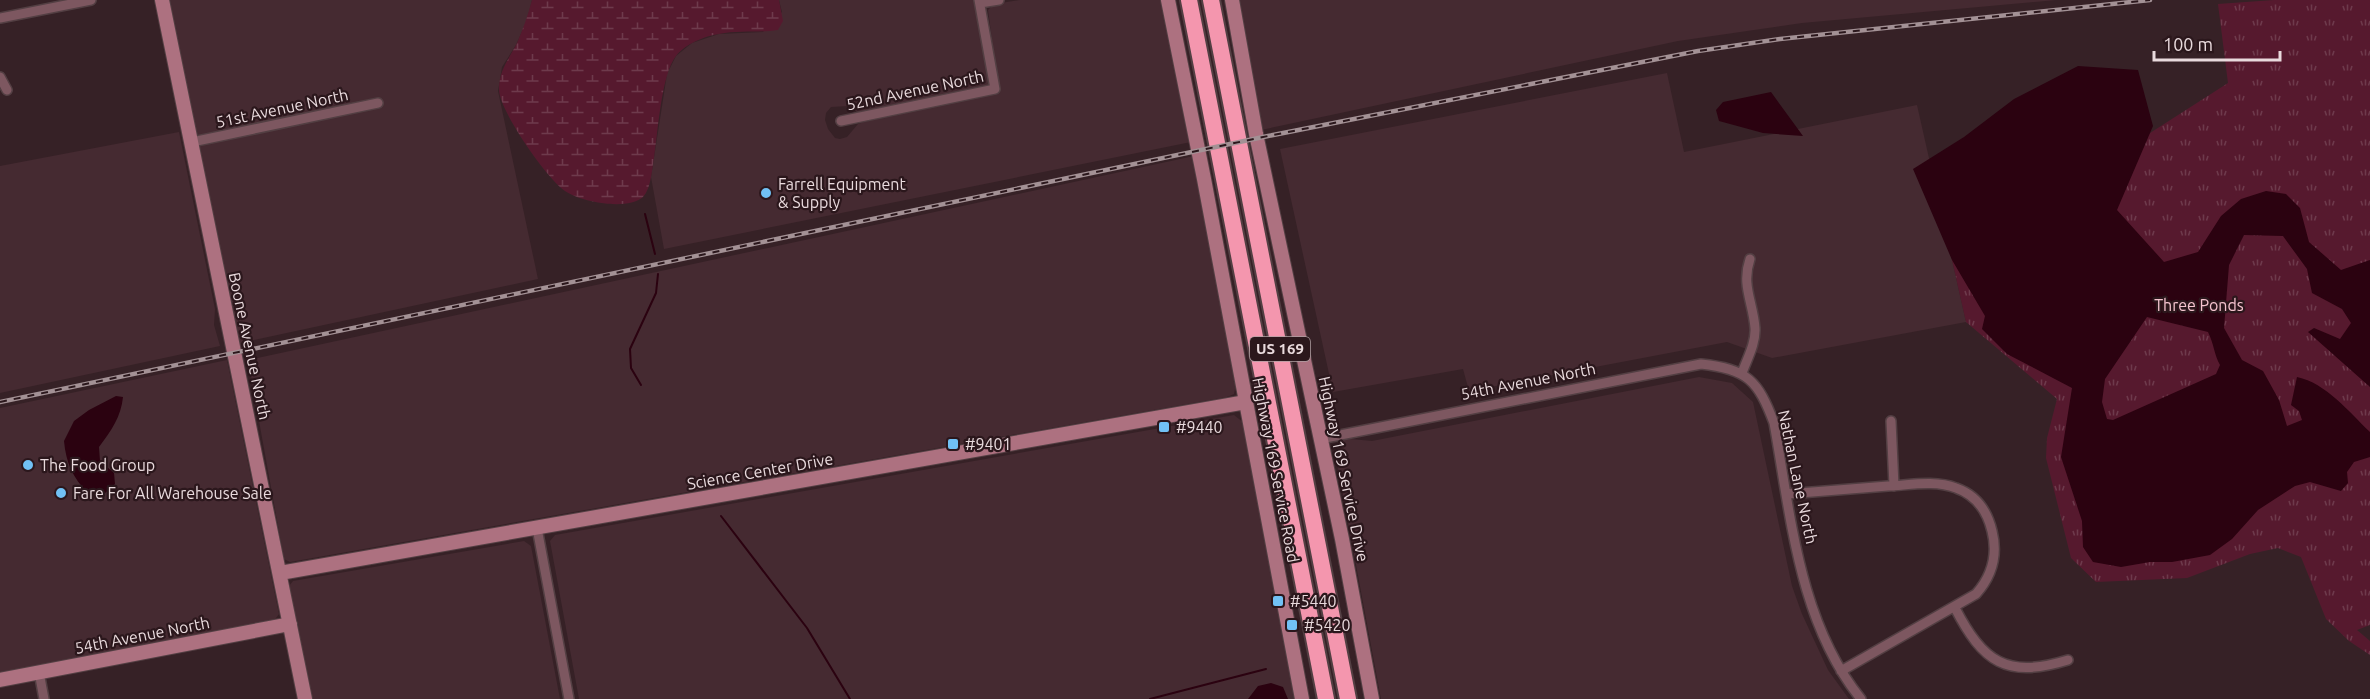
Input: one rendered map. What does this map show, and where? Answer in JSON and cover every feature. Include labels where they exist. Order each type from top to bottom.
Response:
[{"type":"highway","name":"US 169","points":[[1189,0],[1326,699]]},
{"type":"highway","name":"US 169","points":[[1210,0],[1348,699]]},
{"type":"street","points":[[0,18],[91,0]]},
{"type":"street","name":"Boone Avenue North","points":[[162,0],[305,699]]},
{"type":"street","points":[[979,2],[999,0]]},
{"type":"street","name":"Highway 169 Service Road","points":[[1168,0],[1302,699]]},
{"type":"street","name":"Highway 169 Service Drive","points":[[1232,0],[1256,134],[1372,699]]},
{"type":"street","name":"52nd Avenue North","points":[[841,121],[995,89],[979,2]]},
{"type":"street","points":[[0,77],[7,90]]},
{"type":"street","name":"51st Avenue North","points":[[192,142],[378,103]]},
{"type":"street","points":[[1742,373],[1755,337],[1745,274],[1750,259]]},
{"type":"street","name":"54th Avenue North","points":[[1320,439],[1701,364],[1742,373]]},
{"type":"street","name":"Nathan Lane North","points":[[1742,373],[1756,386],[1766,400],[1774,423],[1809,600],[1821,632],[1841,671],[1861,699]]},
{"type":"street","name":"Science Center Drive","points":[[280,573],[1246,402]]},
{"type":"street","points":[[1891,420],[1894,486]]},
{"type":"street","points":[[1787,494],[1944,484],[1971,495],[1982,505],[1987,514],[1995,546],[1990,574],[1976,594],[1841,671]]},
{"type":"street","points":[[537,528],[569,699]]},
{"type":"street","points":[[1954,608],[1978,646],[2001,662],[2017,667],[2034,668],[2068,660]]},
{"type":"street","name":"54th Avenue North","points":[[0,680],[290,624]]},
{"type":"street","points":[[39,672],[44,699]]},
{"type":"shaded area","points":[[169,0],[532,0],[527,20],[516,45],[502,67],[498,91],[538,279],[240,343]]},
{"type":"shaded area","points":[[779,0],[974,0],[990,80],[988,86],[861,112],[848,106],[831,107],[826,113],[825,120],[835,138],[840,139],[847,137],[858,124],[863,122],[999,92],[988,10],[994,4],[1020,0],[1161,0],[1191,142],[664,249],[651,177],[667,74],[676,56],[692,43],[719,34],[763,32],[782,12]]},
{"type":"shaded area","points":[[1238,0],[2056,0],[1802,23],[1678,41],[1261,130]]},
{"type":"shaded area","points":[[2078,66],[2138,70],[2153,126],[2117,210],[2164,262],[2198,252],[2221,216],[2241,199],[2266,191],[2286,194],[2300,208],[2309,242],[2341,270],[2370,260],[2370,387],[2308,332],[2314,328],[2340,339],[2351,323],[2342,309],[2312,293],[2307,269],[2283,236],[2244,235],[2229,265],[2224,328],[2242,360],[2263,371],[2279,400],[2287,426],[2302,420],[2299,411],[2291,405],[2297,377],[2318,385],[2370,432],[2370,457],[2354,462],[2347,472],[2348,483],[2341,491],[2310,482],[2295,486],[2258,510],[2232,539],[2210,555],[2172,562],[2150,562],[2121,567],[2093,562],[2083,547],[2082,521],[2061,457],[2072,388],[2007,354],[1982,329],[1985,316],[1952,260],[1913,169],[1964,137],[2014,99]],"holes":[[[2147,317],[2208,332],[2220,365],[2216,374],[2113,420],[2107,419],[2102,402],[2105,379]]]},
{"type":"shaded area","points":[[1667,73],[1684,152],[1917,105],[1966,322],[1772,358],[1727,342],[1469,391],[1463,369],[1333,392],[1280,149]]},
{"type":"shaded area","points":[[1771,92],[1803,136],[1763,133],[1719,121],[1716,110],[1723,102]]},
{"type":"shaded area","points":[[179,132],[215,309],[214,325],[220,346],[0,393],[0,166]]},
{"type":"shaded area","points":[[1194,156],[1236,384],[1234,394],[290,562],[284,559],[248,360]]},
{"type":"shaded area","points":[[227,360],[279,614],[272,622],[0,674],[0,408]]},
{"type":"shaded area","points":[[1699,377],[1732,383],[1753,402],[1792,586],[1802,614],[1828,670],[1849,699],[1381,699],[1335,452],[1341,438],[1372,441]]},
{"type":"shaded area","points":[[116,396],[123,397],[118,417],[99,447],[100,461],[114,473],[115,484],[104,494],[88,493],[71,470],[64,441],[74,421]]},
{"type":"shaded area","points":[[1234,415],[1244,423],[1295,699],[579,699],[550,541],[555,535]]},
{"type":"shaded area","points":[[524,541],[531,546],[560,699],[312,699],[289,586],[293,581]]},
{"type":"shaded area","points":[[1271,683],[1283,687],[1288,699],[1248,699],[1258,686]]},
{"type":"green space","points":[[532,0],[779,0],[783,21],[778,30],[714,35],[696,41],[676,56],[667,76],[652,173],[646,193],[636,201],[626,204],[604,203],[572,195],[557,184],[525,143],[506,112],[501,99],[499,89],[501,76],[517,43]]},
{"type":"green space","name":"Three Ponds","points":[[2274,0],[2370,0],[2370,625],[2357,630],[2370,641],[2370,655],[2349,641],[2326,619],[2301,557],[2278,548],[2250,554],[2187,578],[2096,582],[2071,558],[2046,458],[2047,438],[2057,399],[1966,322],[1952,260],[2228,83],[2218,4]]},
{"type":"waterway","points":[[645,214],[655,254]]},
{"type":"waterway","points":[[641,385],[631,368],[630,349],[656,293],[658,274]]},
{"type":"waterway","points":[[721,516],[807,628],[850,699]]},
{"type":"waterway","points":[[1150,699],[1266,669]]},
{"type":"railway","points":[[0,402],[1268,136],[1698,51],[1780,39],[2150,0]]},
{"type":"place","name":"Farrell Equipment & Supply","points":[[766,193]]},
{"type":"place","name":"#9440","points":[[1164,427]]},
{"type":"place","name":"#9401","points":[[953,444]]},
{"type":"place","name":"The Food Group","points":[[28,465]]},
{"type":"place","name":"Fare For All Warehouse Sale","points":[[61,493]]},
{"type":"place","name":"#5440","points":[[1278,601]]},
{"type":"place","name":"#5420","points":[[1292,625]]}]
